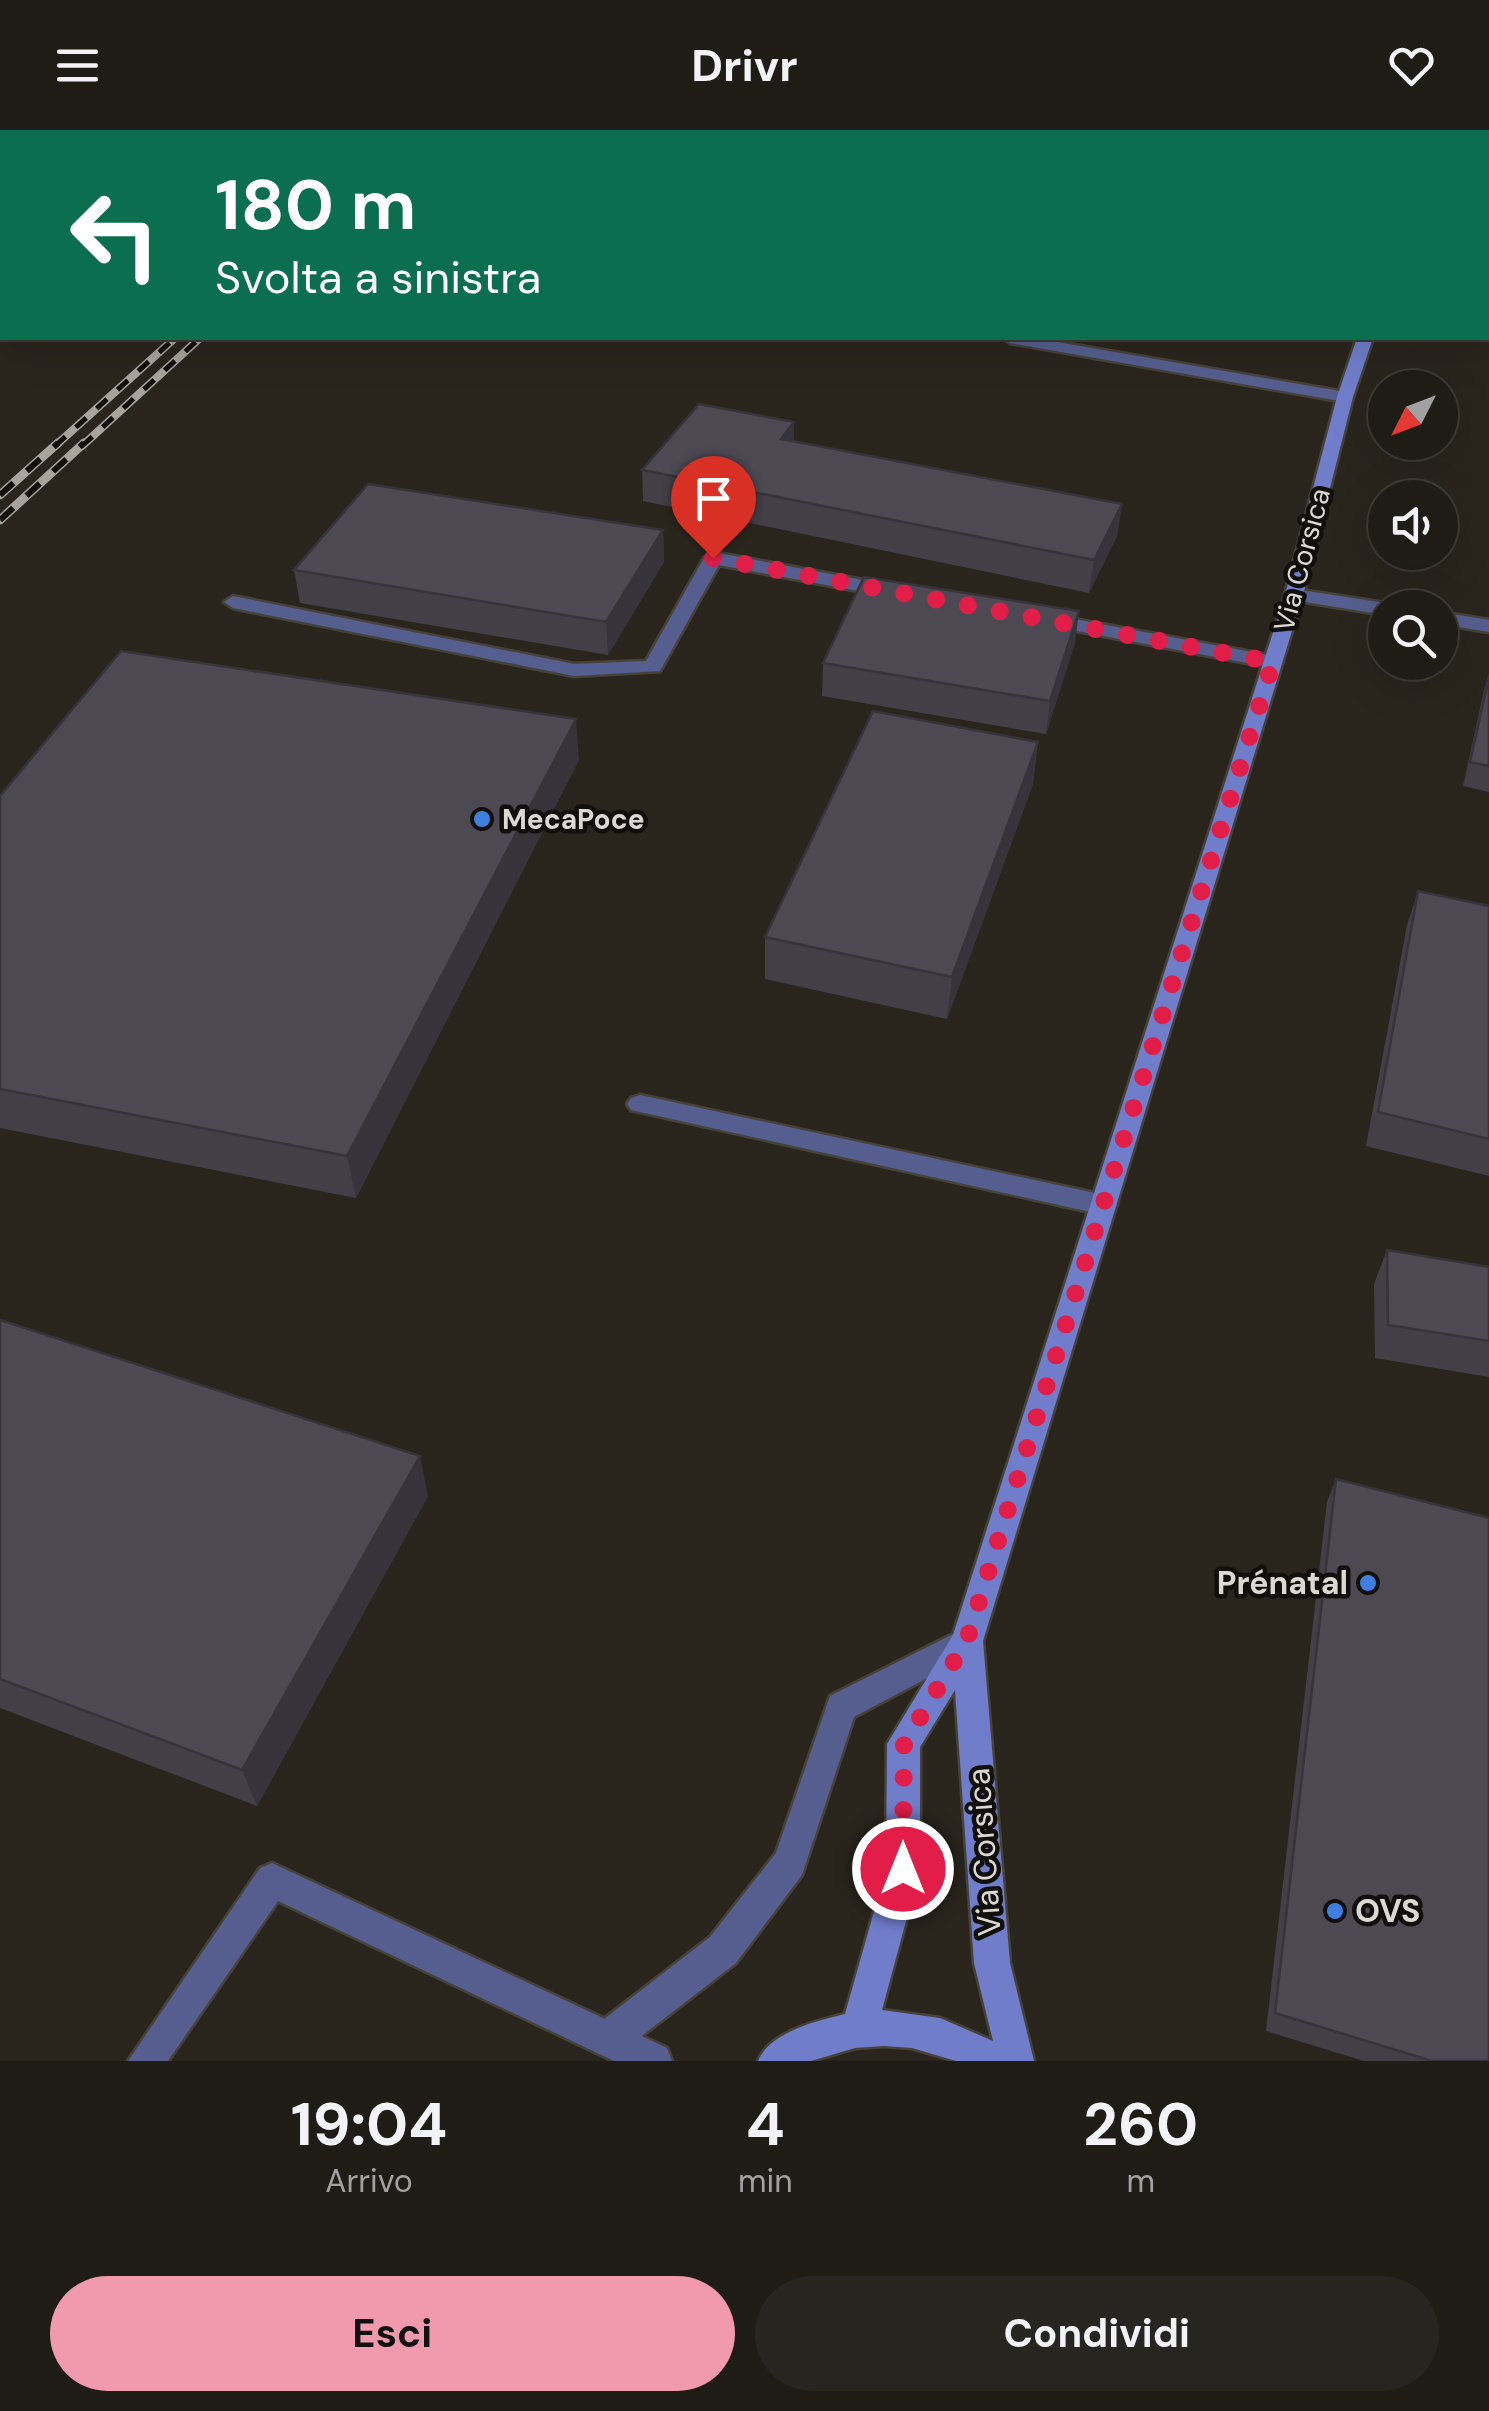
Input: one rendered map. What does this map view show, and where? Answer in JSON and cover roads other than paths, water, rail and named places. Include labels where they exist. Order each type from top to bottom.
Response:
[{"type":"main road","name":"Via Corsica","points":[[858,2029],[903,1869],[904,1744],[967,1640],[1294,594],[1345,397],[1364,340]]},
{"type":"main road","name":"Via Corsica","points":[[967,1640],[992,1963],[1016,2061]]},
{"type":"main road","points":[[776,2061],[824,2037],[858,2029],[932,2034],[991,2061]]},
{"type":"street","points":[[1021,340],[1345,397]]},
{"type":"street","points":[[233,602],[574,670],[653,667],[713,558],[906,594]]},
{"type":"street","points":[[1294,594],[1368,606]]},
{"type":"street","points":[[1022,616],[1273,662]]},
{"type":"street","points":[[1458,621],[1489,626]]},
{"type":"street","points":[[640,1104],[1104,1204]]},
{"type":"street","points":[[608,2039],[723,1950],[790,1863],[842,1706],[967,1640]]},
{"type":"street","points":[[146,2061],[272,1880],[654,2061]]},
{"type":"railway","points":[[55,446],[173,340]]},
{"type":"railway","points":[[82,446],[198,340]]},
{"type":"railway","points":[[0,495],[58,443]]},
{"type":"railway","points":[[0,520],[84,443]]},
{"type":"place","name":"MecaPoce","points":[[482,819]]},
{"type":"place","name":"Prénatal","points":[[1368,1583]]},
{"type":"place","name":"OVS","points":[[1335,1911]]}]
